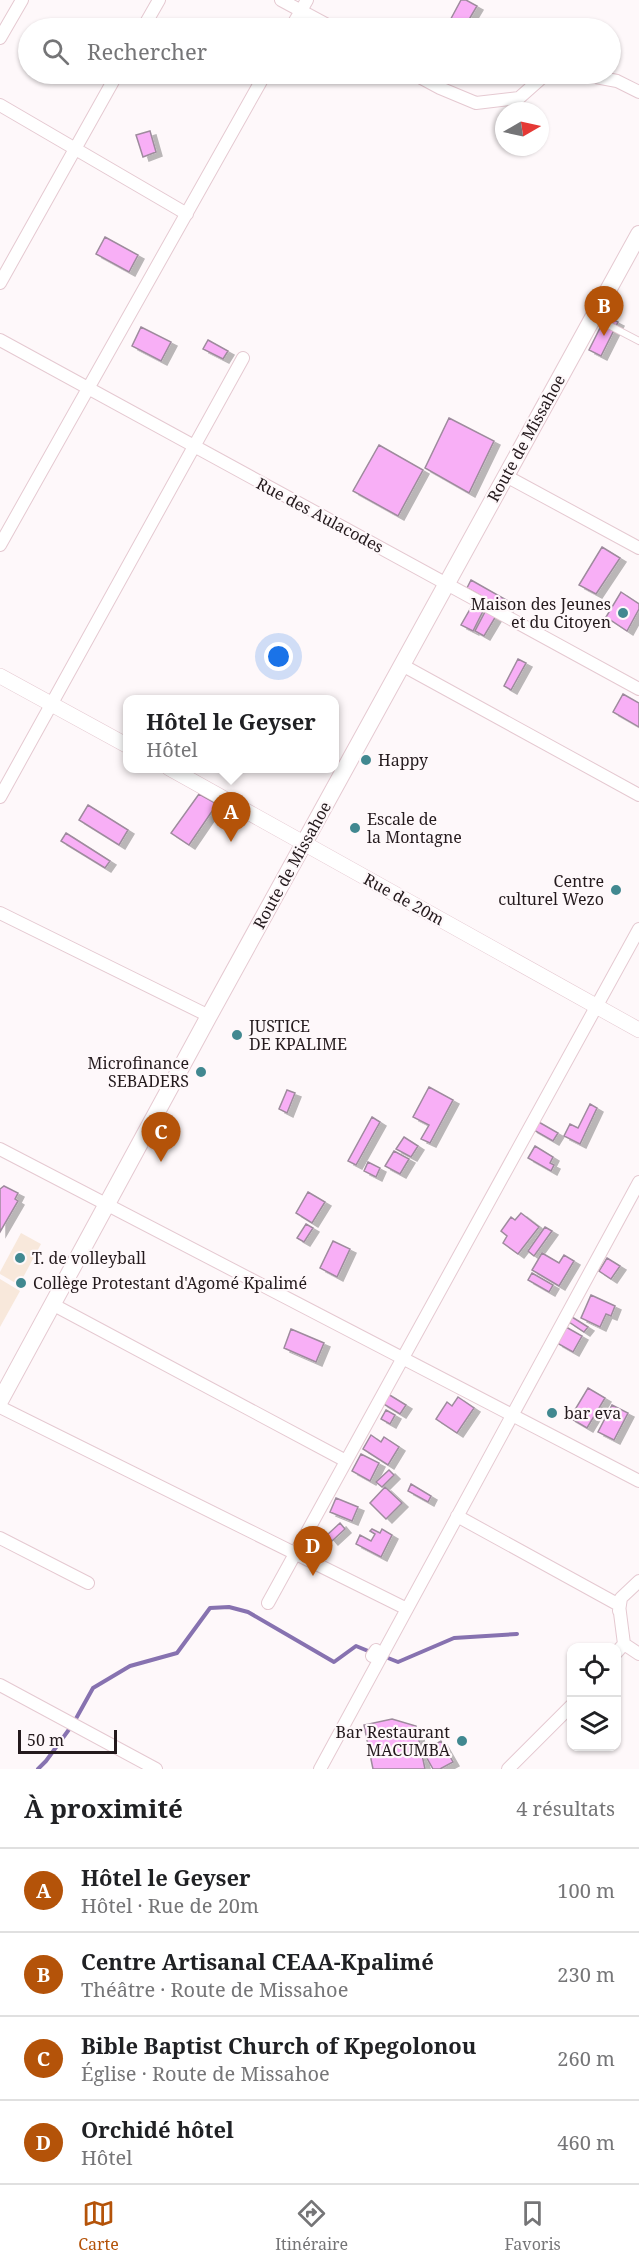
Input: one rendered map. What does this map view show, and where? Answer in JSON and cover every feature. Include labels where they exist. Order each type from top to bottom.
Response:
[{"type":"main road","name":"Route de Missahoe","points":[[0,1401],[592,316],[639,234]]},
{"type":"street","points":[[0,38],[22,0]]},
{"type":"street","points":[[149,18],[159,0]]},
{"type":"street","points":[[281,0],[304,5],[320,18]]},
{"type":"street","points":[[621,83],[639,92]]},
{"type":"street","points":[[0,283],[111,84]]},
{"type":"street","points":[[0,545],[260,84]]},
{"type":"street","points":[[433,84],[476,104],[519,98],[535,84]]},
{"type":"street","points":[[0,105],[187,214]]},
{"type":"street","name":"Rue des Aulacodes","points":[[0,340],[639,689]]},
{"type":"street","points":[[0,797],[243,358]]},
{"type":"street","points":[[506,476],[639,548]]},
{"type":"street","points":[[402,665],[639,795]]},
{"type":"street","points":[[0,676],[123,743]]},
{"type":"street","name":"Rue de 20m","points":[[178,773],[639,1030]]},
{"type":"street","points":[[0,913],[209,1016]]},
{"type":"street","points":[[268,1603],[639,929]]},
{"type":"street","points":[[0,1149],[639,1480]]},
{"type":"street","points":[[320,1769],[639,1182]]},
{"type":"street","points":[[52,1304],[346,1461]]},
{"type":"street","points":[[0,1407],[408,1609]]},
{"type":"street","points":[[457,1516],[619,1605],[619,1643]]},
{"type":"street","points":[[0,1538],[88,1583]]},
{"type":"street","points":[[619,1643],[621,1598],[639,1581]]},
{"type":"street","points":[[621,1649],[639,1654]]},
{"type":"street","points":[[0,1685],[156,1769]]},
{"type":"street","points":[[508,1769],[567,1710]]},
{"type":"street","points":[[518,1769],[567,1711]]},
{"type":"lane","points":[[592,316],[639,341]]},
{"type":"shaded area","name":"T. de volleyball","points":[[21,1233],[41,1244],[19,1285],[0,1272]]},
{"type":"shaded area","points":[[0,1279],[20,1291],[0,1327]]},
{"type":"building","points":[[461,0],[477,6],[470,18],[451,18]]},
{"type":"building","points":[[150,131],[156,152],[143,157],[136,135]]},
{"type":"building","points":[[105,237],[138,255],[129,272],[96,254]]},
{"type":"building","points":[[606,316],[618,322],[601,356],[589,350]]},
{"type":"building","points":[[141,327],[171,342],[161,361],[132,346]]},
{"type":"building","points":[[208,340],[228,351],[223,359],[203,349]]},
{"type":"building","points":[[449,418],[494,441],[469,493],[425,468]]},
{"type":"building","points":[[379,445],[423,470],[398,516],[353,491]]},
{"type":"building","points":[[602,547],[620,558],[596,594],[579,585]]},
{"type":"building","points":[[471,580],[510,602],[506,610],[467,588]]},
{"type":"building","name":"Maison des Jeunes et du Citoyen","points":[[621,592],[639,604],[639,609],[627,631],[606,617]]},
{"type":"building","points":[[473,604],[484,609],[473,631],[461,625]]},
{"type":"building","points":[[486,610],[496,616],[484,636],[475,631]]},
{"type":"building","points":[[518,659],[526,663],[511,690],[504,686]]},
{"type":"building","points":[[623,694],[639,703],[639,727],[613,712]]},
{"type":"building","points":[[199,794],[217,804],[189,845],[171,833]]},
{"type":"building","points":[[88,805],[128,830],[119,845],[79,820]]},
{"type":"building","points":[[66,833],[110,861],[105,868],[61,841]]},
{"type":"building","points":[[429,1087],[453,1100],[430,1143],[421,1139],[429,1125],[413,1117]]},
{"type":"building","points":[[287,1090],[295,1093],[287,1113],[279,1109]]},
{"type":"building","points":[[590,1104],[597,1108],[580,1144],[564,1136],[570,1124],[578,1128]]},
{"type":"building","points":[[372,1117],[380,1122],[356,1165],[348,1161]]},
{"type":"building","points":[[537,1121],[558,1133],[553,1141],[532,1129]]},
{"type":"building","points":[[404,1137],[418,1146],[411,1157],[396,1149]]},
{"type":"building","points":[[535,1146],[553,1157],[550,1163],[554,1165],[551,1171],[528,1158]]},
{"type":"building","points":[[394,1151],[409,1159],[400,1174],[385,1166]]},
{"type":"building","points":[[368,1162],[380,1168],[376,1177],[364,1171]]},
{"type":"building","points":[[4,1186],[18,1193],[15,1199],[18,1201],[0,1232],[0,1189]]},
{"type":"building","points":[[308,1192],[325,1202],[312,1223],[296,1213]]},
{"type":"building","points":[[521,1213],[539,1227],[518,1254],[503,1243],[507,1236],[501,1231],[511,1217],[515,1220]]},
{"type":"building","points":[[306,1224],[313,1228],[304,1242],[297,1238]]},
{"type":"building","points":[[545,1227],[552,1231],[534,1256],[528,1251]]},
{"type":"building","points":[[333,1241],[350,1249],[337,1277],[320,1268]]},
{"type":"building","points":[[542,1253],[559,1263],[564,1255],[574,1261],[559,1286],[532,1270]]},
{"type":"building","points":[[607,1258],[620,1266],[611,1279],[599,1271]]},
{"type":"building","points":[[532,1273],[553,1285],[549,1292],[528,1280]]},
{"type":"building","points":[[591,1295],[615,1306],[611,1316],[606,1314],[600,1327],[581,1318]]},
{"type":"building","points":[[572,1317],[588,1327],[584,1332],[569,1322]]},
{"type":"building","points":[[566,1327],[582,1336],[573,1352],[557,1343]]},
{"type":"building","points":[[291,1329],[324,1343],[316,1362],[284,1348]]},
{"type":"building","points":[[588,1388],[605,1398],[587,1428],[570,1418]]},
{"type":"building","points":[[388,1394],[406,1405],[400,1414],[382,1403]]},
{"type":"building","points":[[458,1397],[474,1408],[457,1433],[436,1419],[447,1402],[452,1406]]},
{"type":"building","points":[[612,1405],[628,1413],[614,1440],[598,1432]]},
{"type":"building","points":[[386,1410],[395,1415],[390,1424],[381,1419]]},
{"type":"building","points":[[371,1435],[381,1442],[384,1437],[399,1447],[388,1465],[363,1449]]},
{"type":"building","points":[[361,1454],[379,1463],[370,1481],[352,1471]]},
{"type":"building","points":[[389,1470],[394,1475],[382,1487],[376,1482]]},
{"type":"building","points":[[411,1484],[431,1496],[428,1502],[408,1491]]},
{"type":"building","points":[[385,1487],[402,1503],[386,1519],[370,1503]]},
{"type":"building","points":[[336,1498],[358,1507],[352,1521],[330,1512]]},
{"type":"building","points":[[340,1523],[345,1529],[332,1541],[327,1535]]},
{"type":"building","points":[[372,1529],[380,1533],[382,1529],[392,1535],[381,1557],[356,1544],[360,1535],[371,1541],[375,1534],[370,1531]]},
{"type":"building","points":[[392,1719],[416,1726],[425,1769],[373,1769],[364,1725]]},
{"type":"building","points":[[441,1741],[453,1762],[440,1769],[433,1769],[423,1751]]},
{"type":"waterway","points":[[38,1769],[73,1724],[93,1688],[130,1666],[177,1653],[210,1608],[229,1607],[248,1612],[334,1662],[356,1646],[373,1653]]},
{"type":"waterway","points":[[383,1656],[398,1662],[454,1638],[517,1634]]},
{"type":"place","name":"Centre Artisanal CEAA-Kpalimé","points":[[604,336]]},
{"type":"place","name":"Maison des Jeunes et du Citoyen","points":[[623,613]]},
{"type":"place","name":"Happy","points":[[366,760]]},
{"type":"place","name":"Escale de la Montagne","points":[[355,828]]},
{"type":"place","name":"Hôtel le Geyser","points":[[231,842]]},
{"type":"place","name":"Centre culturel Wezo","points":[[616,890]]},
{"type":"place","name":"JUSTICE DE KPALIME","points":[[237,1035]]},
{"type":"place","name":"Microfinance SEBADERS","points":[[201,1072]]},
{"type":"place","name":"Bible Baptist Church of Kpegolonou","points":[[161,1162]]},
{"type":"place","name":"T. de volleyball","points":[[20,1258]]},
{"type":"place","name":"Collège Protestant d'Agomé Kpalimé","points":[[21,1283]]},
{"type":"place","name":"bar eva","points":[[552,1413]]},
{"type":"place","name":"Orchidé hôtel","points":[[313,1576]]},
{"type":"place","name":"Bar Restaurant MACUMBA","points":[[462,1741]]}]
